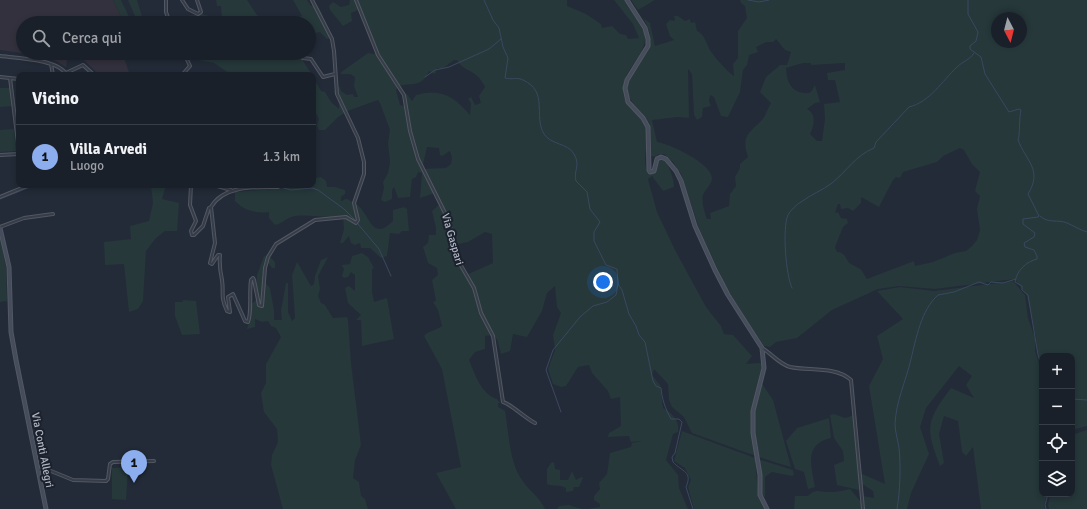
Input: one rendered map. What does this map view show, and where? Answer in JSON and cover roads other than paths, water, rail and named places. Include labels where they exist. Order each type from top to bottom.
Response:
[{"type":"street","points":[[166,0],[167,16]]},
{"type":"street","points":[[182,0],[188,9],[198,14],[201,12],[201,9],[197,0]]},
{"type":"street","points":[[211,206],[215,244],[210,263],[212,264],[218,255],[220,255],[219,269],[224,305],[227,311],[230,312],[228,297],[233,294],[245,321],[248,322],[250,311],[249,297],[251,280],[253,278],[257,301],[259,305],[262,306],[265,268],[268,257],[276,244],[315,220],[346,217],[356,223],[358,220],[354,203],[364,174],[364,162],[358,138],[337,94],[332,39],[312,0]]},
{"type":"street","name":"Via Gaspari","points":[[356,0],[378,54],[404,95],[410,131],[418,158],[449,221],[456,257],[474,288],[480,314],[493,336],[503,402],[508,404],[523,416],[535,422]]},
{"type":"street","points":[[627,0],[645,28],[648,39],[648,46],[627,80],[625,88],[628,102],[644,118],[648,127],[649,170],[650,172],[654,171],[657,159],[661,157],[666,158],[676,171],[681,181],[695,226],[728,296],[762,348],[777,361],[790,367],[838,373],[851,380],[863,509]]},
{"type":"street","points":[[0,56],[16,59]]},
{"type":"street","points":[[26,60],[51,64],[64,72]]},
{"type":"street","points":[[185,72],[190,66],[187,60]]},
{"type":"street","points":[[312,60],[323,77],[335,74]]},
{"type":"street","points":[[51,64],[52,72]]},
{"type":"street","points":[[70,72],[82,65],[90,72]]},
{"type":"street","points":[[0,77],[16,79]]},
{"type":"street","points":[[10,78],[16,127]]},
{"type":"street","points":[[0,155],[16,152]]},
{"type":"street","points":[[0,197],[22,188]]},
{"type":"street","points":[[191,188],[190,205],[196,221],[192,235],[194,235],[203,226],[209,208],[216,199],[231,191],[266,188]]},
{"type":"street","points":[[227,188],[231,189],[231,191]]},
{"type":"street","points":[[0,228],[24,218],[53,214]]},
{"type":"street","name":"Via Conti Allegri","points":[[0,228],[9,267],[11,332],[37,470],[46,509]]},
{"type":"street","points":[[762,348],[764,360],[753,411],[753,432],[760,475],[760,495],[767,509]]},
{"type":"street","points":[[37,470],[46,469],[73,480],[106,481],[108,479],[110,464],[113,462],[154,461]]},
{"type":"waterway","points":[[484,0],[493,20],[499,28],[503,47],[508,58],[505,78],[521,79],[531,85],[536,91],[538,97],[541,127],[544,134],[547,138],[571,150],[576,158],[576,181],[587,192],[590,209],[600,222],[594,232],[594,241],[606,265],[617,269],[618,284],[622,290],[629,314],[639,335],[645,342],[653,381],[656,386],[661,388],[665,407],[671,419],[679,419],[682,422],[675,453],[672,457],[673,462],[686,472],[688,478],[686,487],[693,509]]},
{"type":"waterway","points":[[748,0],[759,2],[769,0]]},
{"type":"waterway","points":[[968,0],[968,14],[978,32],[976,41],[970,46],[970,49],[981,57],[985,74],[1009,112],[1019,109],[1021,110],[1018,140],[1034,172],[1032,186],[1028,194],[1039,216],[1023,219],[1023,224],[1035,233],[1034,237],[1024,243],[1025,247],[1034,250],[1037,259],[1029,262],[1020,270],[1015,282],[1022,286],[1022,290],[1028,295],[1039,358]]},
{"type":"waterway","points":[[425,77],[435,70],[449,67],[489,49],[501,39]]},
{"type":"waterway","points":[[792,288],[788,273],[785,241],[786,221],[790,212],[799,203],[832,183],[857,159],[867,151],[874,148],[876,142],[909,107],[923,101],[957,67],[974,53]]},
{"type":"waterway","points":[[0,199],[28,188]]},
{"type":"waterway","points":[[284,188],[291,190],[312,188]]},
{"type":"waterway","points":[[312,188],[318,190],[344,209],[358,223]]},
{"type":"waterway","points":[[1040,216],[1046,220],[1067,223],[1087,232]]},
{"type":"waterway","points":[[358,224],[379,249],[391,276]]},
{"type":"waterway","points":[[897,509],[900,462],[895,427],[896,416],[899,399],[917,334],[927,309],[938,295],[954,292],[979,282],[988,285],[991,282],[1003,283],[1016,279]]},
{"type":"waterway","points":[[561,412],[546,370],[553,350],[580,317],[593,306],[607,302],[616,295],[618,284]]},
{"type":"waterway","points":[[1075,399],[1087,400]]},
{"type":"waterway","points":[[1046,509],[1045,505],[1047,497]]},
{"type":"place","name":"Villa Arvedi","points":[[134,483]]}]
